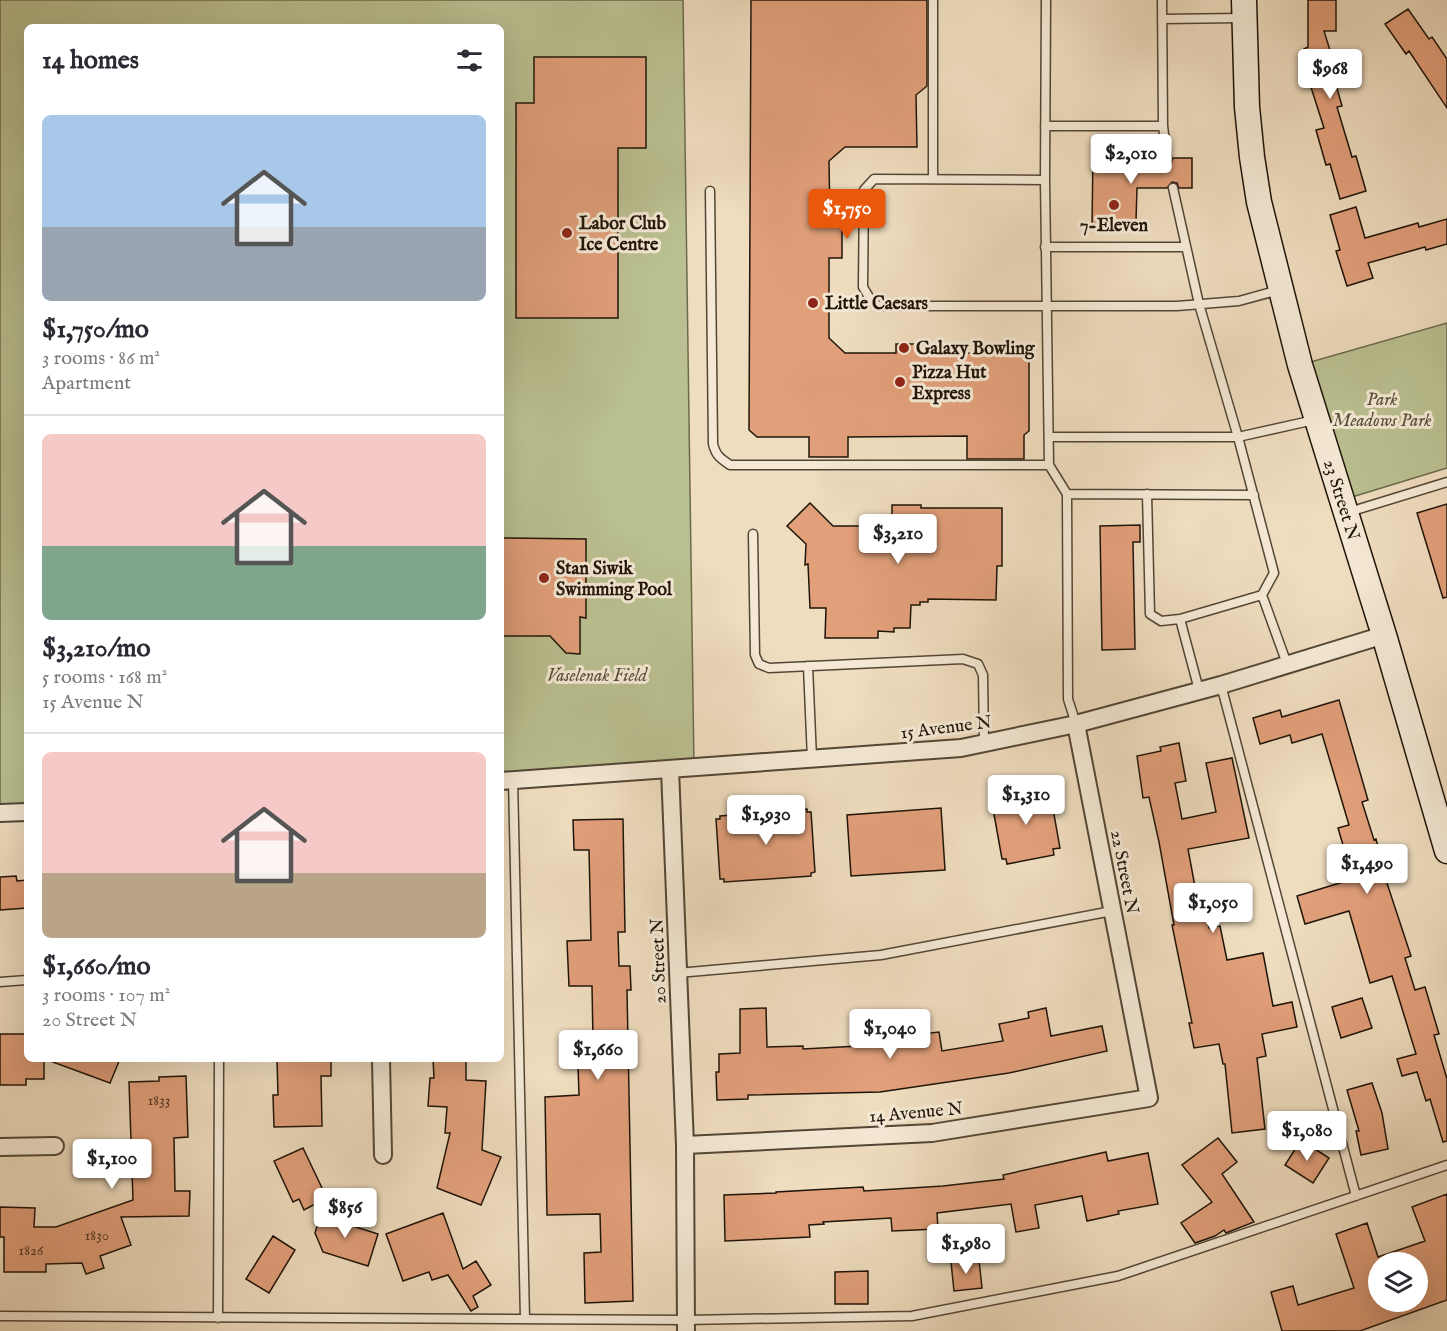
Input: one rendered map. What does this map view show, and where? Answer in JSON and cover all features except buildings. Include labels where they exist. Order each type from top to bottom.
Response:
[{"type":"street","name":"23 Street N","points":[[1244,9],[1247,107],[1259,202],[1300,365],[1384,635],[1447,851]]},
{"type":"street","name":"15 Avenue N","points":[[507,780],[961,748],[1076,724],[1221,684],[1384,635]]},
{"type":"street","name":"22 Street N","points":[[1076,724],[1149,1098]]},
{"type":"street","name":"20 Street N","points":[[670,770],[685,1145],[686,1325]]},
{"type":"street","points":[[0,813],[24,812]]},
{"type":"street","points":[[381,1062],[383,1155]]},
{"type":"street","name":"14 Avenue N","points":[[685,1145],[932,1133],[1149,1098]]},
{"type":"street","points":[[0,1147],[55,1146]]},
{"type":"lane","points":[[933,0],[933,180]]},
{"type":"lane","points":[[1046,0],[1045,247],[1049,465],[1067,494],[1068,699],[1076,724]]},
{"type":"lane","points":[[1162,0],[1163,126],[1167,158]]},
{"type":"lane","points":[[1162,19],[1244,9]]},
{"type":"lane","points":[[1045,126],[1163,126]]},
{"type":"lane","points":[[1045,180],[874,179],[864,190],[863,287],[872,302],[879,306],[1178,306],[1239,301],[1281,289]]},
{"type":"lane","points":[[1147,494],[1150,614],[1161,621],[1180,619],[1262,595],[1274,573],[1238,436],[1199,304],[1173,188]]},
{"type":"lane","points":[[710,191],[713,444],[719,458],[730,465],[1049,465]]},
{"type":"lane","points":[[1045,247],[1186,247]]},
{"type":"lane","points":[[1049,437],[1238,436],[1317,419]]},
{"type":"lane","points":[[1346,513],[1447,482]]},
{"type":"lane","points":[[1067,494],[1254,495]]},
{"type":"lane","points":[[753,534],[755,655],[759,664],[769,668],[963,659],[978,664],[983,675],[984,743]]},
{"type":"lane","points":[[1262,595],[1287,664]]},
{"type":"lane","points":[[1180,619],[1199,690]]},
{"type":"lane","points":[[808,666],[812,759]]},
{"type":"lane","points":[[1221,684],[1356,1196]]},
{"type":"lane","points":[[507,780],[525,1319]]},
{"type":"lane","points":[[678,973],[881,956],[1112,911]]},
{"type":"lane","points":[[0,982],[24,980]]},
{"type":"lane","points":[[218,1317],[219,1062]]},
{"type":"lane","points":[[0,1316],[525,1319],[686,1325],[912,1316],[1118,1276],[1447,1165]]},
{"type":"green space","name":"Vaselenak Field","points":[[0,0],[683,0],[694,768],[504,781],[504,24],[24,24],[24,812],[0,813]]},
{"type":"green space","name":"Park Meadows Park","points":[[1447,323],[1447,468],[1342,500],[1300,365]]},
{"type":"place","name":"7-Eleven","points":[[1114,205]]},
{"type":"place","name":"Labor Club Ice Centre","points":[[567,233]]},
{"type":"place","name":"Little Caesars","points":[[813,303]]},
{"type":"place","name":"Galaxy Bowling","points":[[904,348]]},
{"type":"place","name":"Pizza Hut Express","points":[[900,382]]},
{"type":"place","name":"Stan Siwik Swimming Pool","points":[[544,578]]}]
